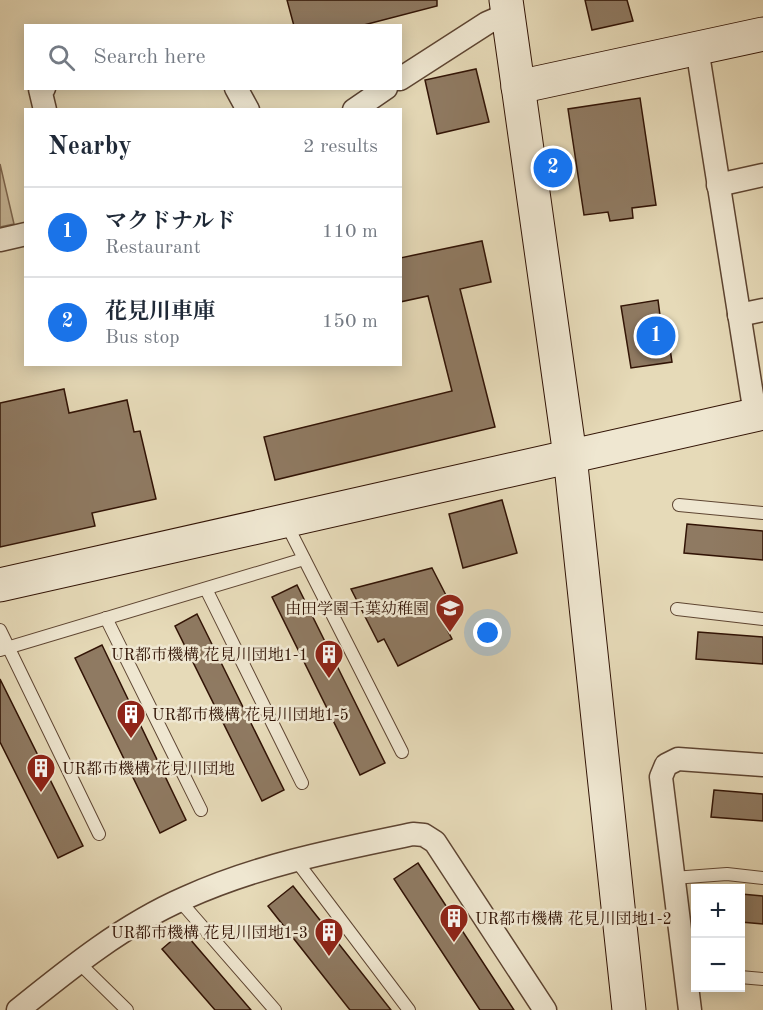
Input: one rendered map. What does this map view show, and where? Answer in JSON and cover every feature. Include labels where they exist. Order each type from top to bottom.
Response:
[{"type":"street","points":[[402,78],[507,7],[570,456],[629,1010]]},
{"type":"street","points":[[518,87],[763,34]]},
{"type":"street","points":[[0,585],[759,414],[738,315],[697,48]]},
{"type":"street","points":[[40,90],[45,108]]},
{"type":"street","points":[[237,90],[247,108]]},
{"type":"street","points":[[357,108],[383,90]]},
{"type":"street","points":[[718,185],[763,175]]},
{"type":"street","points":[[0,240],[24,234]]},
{"type":"street","points":[[738,315],[763,310]]},
{"type":"street","points":[[690,1010],[690,972],[674,878],[661,777],[666,765],[678,759],[763,765]]},
{"type":"street","points":[[18,1010],[78,962],[121,933],[180,901],[233,878],[295,859],[413,834],[424,835],[435,842],[545,1010]]},
{"type":"lane","points":[[680,505],[763,513]]},
{"type":"lane","points":[[284,520],[402,752]]},
{"type":"lane","points":[[4,648],[304,559]]},
{"type":"lane","points":[[206,589],[302,783]]},
{"type":"lane","points":[[677,609],[763,619]]},
{"type":"lane","points":[[106,618],[201,810]]},
{"type":"lane","points":[[0,630],[4,648],[99,834]]},
{"type":"lane","points":[[295,859],[409,1010]]},
{"type":"lane","points":[[674,878],[727,874],[763,878]]},
{"type":"lane","points":[[180,901],[275,1010]]},
{"type":"lane","points":[[78,962],[127,1010]]},
{"type":"lane","points":[[745,978],[763,980]]},
{"type":"shaded area","points":[[0,164],[14,224],[0,227]]},
{"type":"building","points":[[287,0],[437,0],[437,6],[368,24],[293,24]]},
{"type":"building","points":[[585,0],[627,0],[633,21],[592,30]]},
{"type":"building","points":[[476,69],[489,122],[437,134],[425,80]]},
{"type":"building","points":[[640,98],[656,205],[632,208],[633,218],[610,221],[608,212],[584,215],[568,109]]},
{"type":"building","points":[[482,241],[491,282],[460,289],[495,427],[275,480],[264,437],[452,391],[428,296],[402,302],[402,258]]},
{"type":"building","points":[[658,300],[661,323],[666,322],[672,362],[631,368],[621,306]]},
{"type":"building","points":[[64,389],[69,413],[127,400],[134,432],[140,431],[156,499],[92,513],[95,526],[0,547],[0,403]]},
{"type":"building","points":[[502,500],[517,553],[463,568],[449,514]]},
{"type":"building","points":[[687,524],[763,531],[763,560],[684,553]]},
{"type":"building","points":[[432,568],[452,607],[439,614],[452,639],[398,666],[384,639],[378,642],[351,589]]},
{"type":"building","name":"UR都市機構 花見川団地1-1","points":[[297,585],[385,763],[360,775],[272,597]]},
{"type":"building","points":[[197,614],[284,790],[262,801],[175,626]]},
{"type":"building","points":[[698,632],[763,637],[763,664],[696,659]]},
{"type":"building","name":"UR都市機構 花見川団地1-5","points":[[102,645],[186,820],[160,833],[75,658]]},
{"type":"building","name":"UR都市機構 花見川団地","points":[[0,679],[83,846],[58,858],[0,742]]},
{"type":"building","points":[[714,790],[763,794],[763,821],[711,817]]},
{"type":"building","name":"UR都市機構 花見川団地1-2","points":[[418,863],[514,1010],[480,1010],[394,879]]},
{"type":"building","name":"UR都市機構 花見川団地1-3","points":[[293,886],[391,1010],[350,1010],[268,906]]},
{"type":"building","points":[[745,894],[763,896],[763,924],[745,922]]},
{"type":"building","points":[[183,931],[251,1010],[215,1010],[162,949]]},
{"type":"place","name":"花見川車庫","points":[[553,168]]},
{"type":"place","name":"マクドナルド","points":[[656,336]]},
{"type":"place","name":"由田学園千葉幼稚園","points":[[450,634]]},
{"type":"place","name":"UR都市機構 花見川団地1-1","points":[[329,680]]},
{"type":"place","name":"UR都市機構 花見川団地1-5","points":[[131,740]]},
{"type":"place","name":"UR都市機構 花見川団地","points":[[41,794]]},
{"type":"place","name":"UR都市機構 花見川団地1-2","points":[[454,944]]},
{"type":"place","name":"UR都市機構 花見川団地1-3","points":[[329,958]]}]
